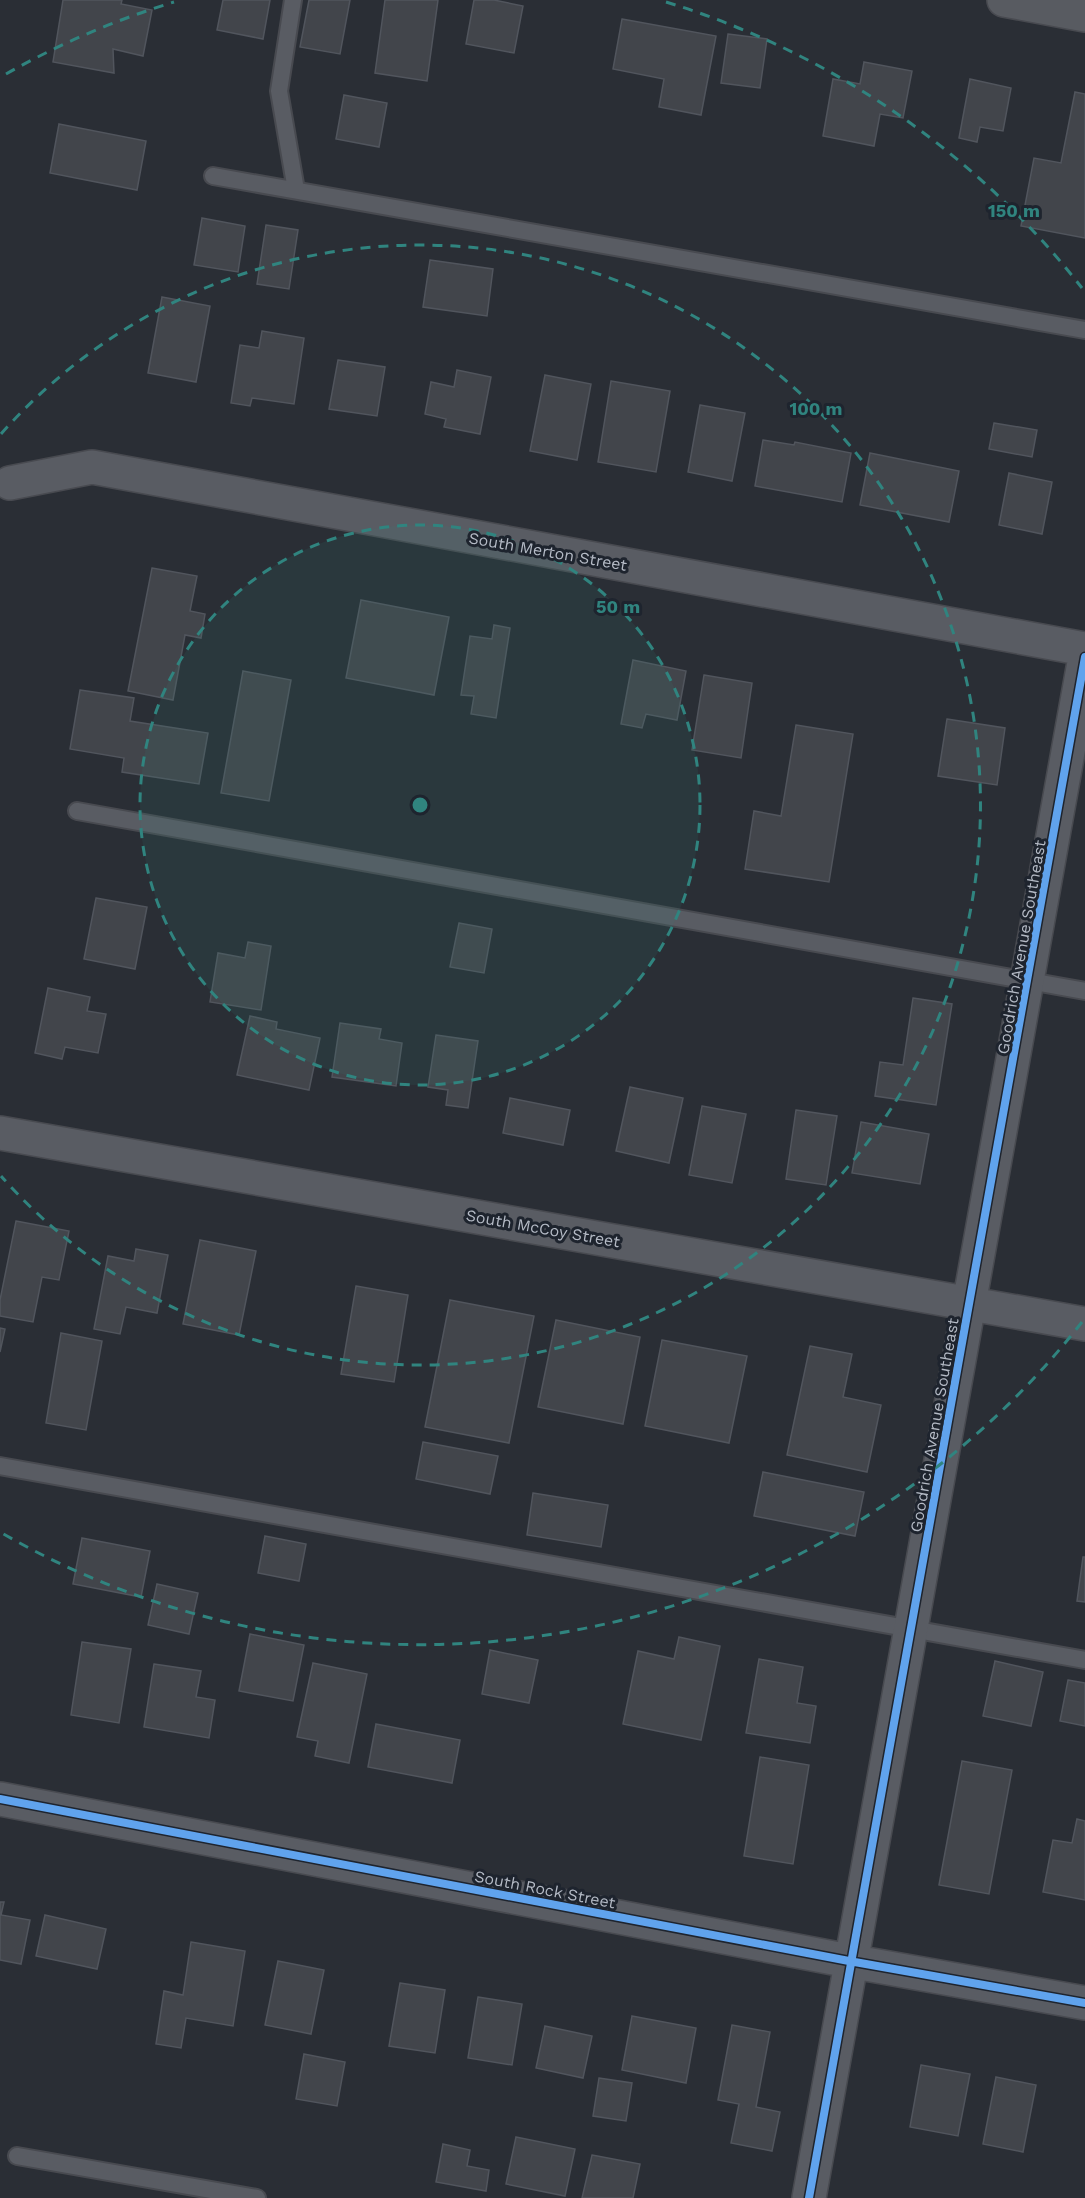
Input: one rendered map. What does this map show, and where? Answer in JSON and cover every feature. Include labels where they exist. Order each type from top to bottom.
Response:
[{"type":"street","points":[[1004,0],[1085,15]]},
{"type":"street","name":"South Merton Street","points":[[10,483],[92,467],[1085,649]]},
{"type":"street","name":"Goodrich Avenue Southeast","points":[[809,2198],[849,1961],[1029,981],[1085,657]]},
{"type":"street","name":"South McCoy Street","points":[[0,1132],[1085,1324]]},
{"type":"street","name":"South Rock Street","points":[[0,1799],[849,1961],[1085,2003]]},
{"type":"lane","points":[[293,0],[279,92],[296,190]]},
{"type":"lane","points":[[213,176],[1085,330]]},
{"type":"lane","points":[[77,811],[1085,991]]},
{"type":"lane","points":[[0,1466],[911,1627],[1085,1660]]},
{"type":"lane","points":[[17,2156],[256,2198]]},
{"type":"building","points":[[63,0],[122,0],[121,4],[152,10],[143,56],[113,49],[114,73],[53,62]]},
{"type":"building","points":[[223,0],[270,0],[263,39],[217,30]]},
{"type":"building","points":[[309,0],[350,0],[340,54],[300,47]]},
{"type":"building","points":[[385,0],[438,0],[427,81],[375,73]]},
{"type":"building","points":[[474,0],[494,0],[523,6],[514,53],[466,44]]},
{"type":"building","points":[[622,19],[716,36],[701,115],[659,107],[664,79],[613,69]]},
{"type":"building","points":[[728,34],[767,39],[760,88],[721,83]]},
{"type":"building","points":[[864,62],[912,71],[903,118],[880,114],[874,146],[823,136],[833,79],[860,84]]},
{"type":"building","points":[[970,79],[1011,88],[1003,131],[980,127],[977,142],[959,138]]},
{"type":"building","points":[[1075,92],[1085,94],[1085,238],[1021,226],[1034,158],[1061,163]]},
{"type":"building","points":[[344,95],[387,103],[379,147],[336,139]]},
{"type":"building","points":[[59,124],[146,141],[137,190],[50,173]]},
{"type":"building","points":[[202,218],[245,226],[238,272],[194,265]]},
{"type":"building","points":[[266,225],[298,230],[289,289],[257,284]]},
{"type":"building","points":[[430,260],[493,269],[487,316],[423,307]]},
{"type":"building","points":[[162,297],[210,306],[196,382],[148,373]]},
{"type":"building","points":[[262,331],[304,338],[294,404],[252,398],[250,406],[231,403],[240,345],[259,348]]},
{"type":"building","points":[[338,360],[385,367],[377,416],[329,409]]},
{"type":"building","points":[[457,370],[491,377],[480,434],[444,427],[446,419],[425,414],[431,382],[454,387]]},
{"type":"building","points":[[545,375],[591,384],[577,460],[530,451]]},
{"type":"building","points":[[611,381],[670,391],[656,472],[598,462]]},
{"type":"building","points":[[700,405],[745,413],[732,481],[688,472]]},
{"type":"building","points":[[994,423],[1037,430],[1032,457],[989,449]]},
{"type":"building","points":[[763,440],[794,445],[795,442],[851,453],[842,502],[755,486]]},
{"type":"building","points":[[870,453],[959,471],[949,522],[860,505]]},
{"type":"building","points":[[1009,473],[1052,482],[1042,534],[999,525]]},
{"type":"building","points":[[152,568],[197,576],[190,611],[205,614],[201,638],[185,635],[173,700],[128,691]]},
{"type":"building","points":[[361,600],[449,617],[434,695],[346,678]]},
{"type":"building","points":[[494,625],[510,628],[496,718],[471,714],[474,696],[461,695],[470,636],[492,639]]},
{"type":"building","points":[[633,660],[686,671],[677,720],[646,714],[642,728],[621,724]]},
{"type":"building","points":[[243,671],[291,680],[269,801],[221,793]]},
{"type":"building","points":[[704,675],[752,683],[741,758],[692,750]]},
{"type":"building","points":[[80,690],[134,698],[130,721],[208,733],[199,784],[122,772],[124,758],[70,749]]},
{"type":"building","points":[[947,719],[1005,728],[997,785],[938,776]]},
{"type":"building","points":[[796,725],[853,734],[829,882],[745,869],[754,811],[781,816]]},
{"type":"building","points":[[96,898],[147,907],[135,969],[84,959]]},
{"type":"building","points":[[459,923],[492,929],[484,973],[450,967]]},
{"type":"building","points":[[248,942],[271,946],[261,1010],[210,1002],[218,953],[245,958]]},
{"type":"building","points":[[48,988],[90,997],[87,1011],[106,1014],[98,1053],[65,1047],[62,1059],[35,1053]]},
{"type":"building","points":[[913,998],[952,1004],[936,1105],[875,1096],[880,1062],[903,1065]]},
{"type":"building","points":[[250,1016],[277,1022],[276,1029],[320,1038],[309,1090],[237,1075]]},
{"type":"building","points":[[340,1023],[381,1029],[379,1039],[402,1043],[396,1086],[332,1077]]},
{"type":"building","points":[[436,1035],[478,1041],[468,1108],[446,1105],[448,1090],[428,1087]]},
{"type":"building","points":[[630,1087],[683,1098],[669,1163],[616,1151]]},
{"type":"building","points":[[510,1098],[570,1110],[563,1145],[503,1133]]},
{"type":"building","points":[[702,1106],[746,1114],[732,1183],[689,1175]]},
{"type":"building","points":[[796,1110],[837,1116],[826,1185],[786,1179]]},
{"type":"building","points":[[861,1122],[929,1134],[920,1184],[852,1173]]},
{"type":"building","points":[[16,1221],[69,1231],[59,1280],[42,1277],[33,1322],[0,1316],[0,1300]]},
{"type":"building","points":[[200,1240],[256,1251],[239,1335],[183,1324]]},
{"type":"building","points":[[136,1249],[168,1255],[157,1313],[126,1307],[120,1334],[94,1329],[108,1256],[134,1261]]},
{"type":"building","points":[[356,1286],[408,1295],[394,1382],[341,1374]]},
{"type":"building","points":[[450,1300],[534,1316],[509,1443],[425,1427]]},
{"type":"building","points":[[556,1320],[640,1337],[623,1424],[538,1407]]},
{"type":"building","points":[[0,1328],[5,1329],[0,1352]]},
{"type":"building","points":[[61,1333],[102,1341],[86,1430],[46,1423]]},
{"type":"building","points":[[662,1340],[747,1356],[729,1443],[645,1426]]},
{"type":"building","points":[[810,1346],[852,1354],[843,1397],[881,1405],[867,1472],[787,1455]]},
{"type":"building","points":[[423,1442],[498,1456],[490,1494],[416,1479]]},
{"type":"building","points":[[763,1472],[864,1492],[855,1536],[754,1516]]},
{"type":"building","points":[[533,1493],[608,1505],[601,1547],[527,1535]]},
{"type":"building","points":[[265,1536],[306,1544],[299,1581],[258,1573]]},
{"type":"building","points":[[82,1538],[150,1551],[141,1597],[73,1584]]},
{"type":"building","points":[[1083,1557],[1085,1557],[1085,1602],[1077,1601]]},
{"type":"building","points":[[157,1584],[198,1593],[189,1634],[148,1625]]},
{"type":"building","points":[[250,1634],[304,1645],[293,1701],[239,1691]]},
{"type":"building","points":[[679,1637],[720,1646],[701,1740],[623,1724],[638,1651],[674,1659]]},
{"type":"building","points":[[82,1642],[131,1649],[119,1723],[71,1715]]},
{"type":"building","points":[[490,1650],[538,1660],[529,1703],[482,1694]]},
{"type":"building","points":[[759,1659],[803,1667],[797,1703],[816,1706],[810,1743],[746,1733]]},
{"type":"building","points":[[995,1661],[1043,1672],[1031,1726],[983,1716]]},
{"type":"building","points":[[313,1663],[367,1674],[349,1763],[315,1756],[318,1741],[297,1737]]},
{"type":"building","points":[[154,1664],[201,1671],[196,1697],[215,1700],[209,1738],[144,1727]]},
{"type":"building","points":[[1068,1680],[1085,1683],[1085,1726],[1060,1721]]},
{"type":"building","points":[[376,1724],[460,1740],[452,1783],[368,1767]]},
{"type":"building","points":[[760,1757],[809,1765],[793,1864],[744,1856]]},
{"type":"building","points":[[962,1761],[1012,1770],[989,1894],[939,1885]]},
{"type":"building","points":[[1077,1819],[1085,1821],[1085,1900],[1043,1892],[1053,1840],[1072,1843]]},
{"type":"building","points":[[0,1902],[4,1902],[1,1915],[30,1920],[21,1964],[0,1960]]},
{"type":"building","points":[[45,1915],[106,1929],[97,1969],[36,1956]]},
{"type":"building","points":[[191,1942],[245,1951],[233,2026],[186,2018],[181,2048],[156,2044],[164,1991],[183,1995]]},
{"type":"building","points":[[278,1961],[324,1970],[311,2034],[265,2025]]},
{"type":"building","points":[[400,1983],[445,1990],[435,2053],[389,2046]]},
{"type":"building","points":[[478,1997],[522,2004],[512,2065],[468,2058]]},
{"type":"building","points":[[632,2016],[696,2028],[686,2083],[622,2070]]},
{"type":"building","points":[[732,2025],[770,2032],[756,2107],[780,2112],[772,2151],[731,2143],[739,2104],[718,2100]]},
{"type":"building","points":[[545,2026],[592,2036],[583,2078],[536,2068]]},
{"type":"building","points":[[304,2054],[345,2062],[337,2106],[296,2099]]},
{"type":"building","points":[[921,2065],[970,2074],[958,2136],[910,2127]]},
{"type":"building","points":[[996,2077],[1036,2085],[1023,2152],[983,2144]]},
{"type":"building","points":[[599,2078],[632,2083],[626,2121],[593,2116]]},
{"type":"building","points":[[516,2137],[575,2149],[565,2196],[506,2184]]},
{"type":"building","points":[[443,2144],[470,2150],[467,2166],[489,2170],[486,2191],[436,2182]]},
{"type":"building","points":[[592,2155],[640,2164],[633,2198],[582,2198]]},
{"type":"cycle path","points":[[809,2198],[1085,657]]},
{"type":"cycle path","points":[[0,1799],[849,1961],[1085,2003]]}]
